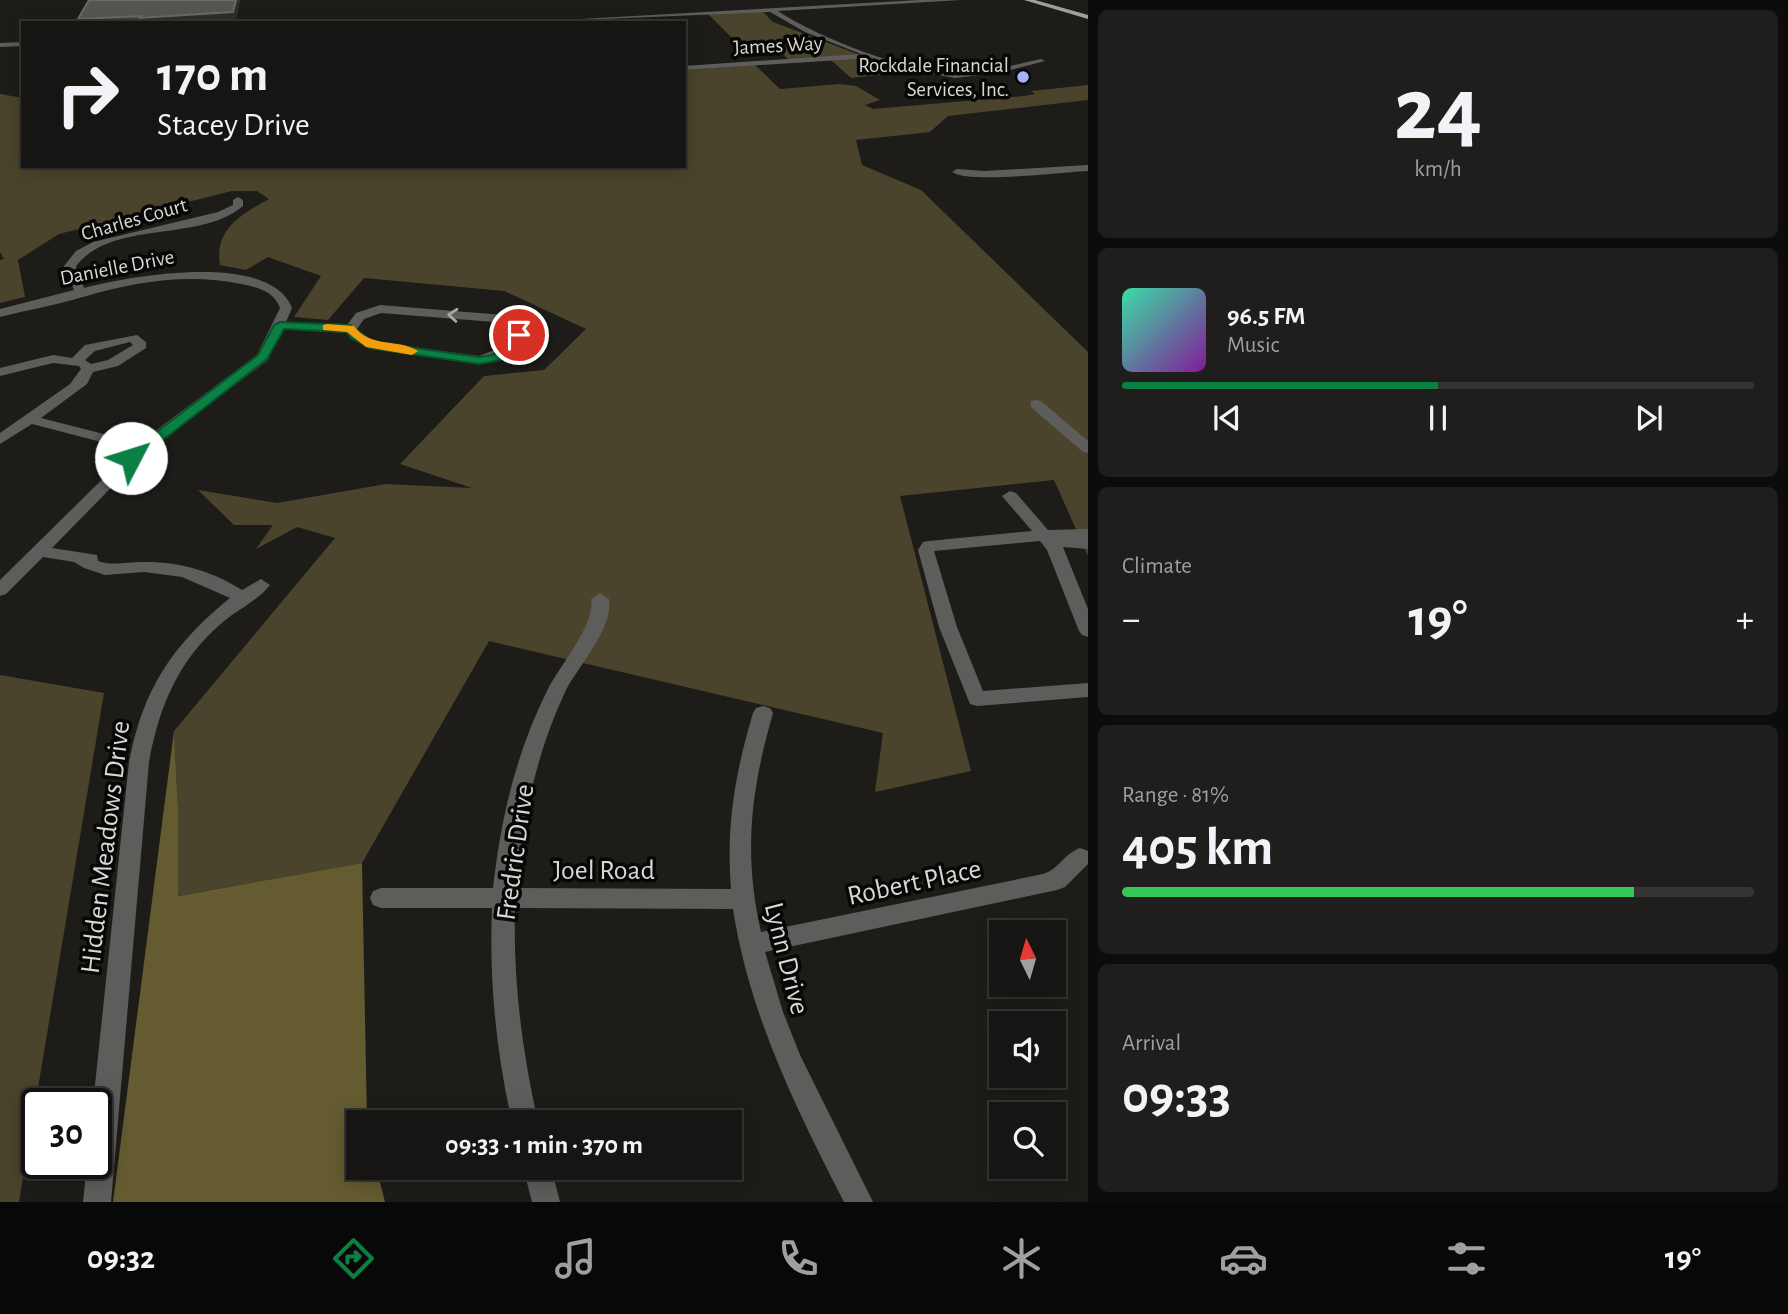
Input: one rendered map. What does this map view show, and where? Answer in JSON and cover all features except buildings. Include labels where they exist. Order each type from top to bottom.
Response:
[{"type":"main road","points":[[1027,0],[1088,16]]},
{"type":"main road","points":[[1037,0],[1088,16]]},
{"type":"street","points":[[553,21],[958,0]]},
{"type":"street","points":[[695,6],[703,14]]},
{"type":"street","points":[[773,11],[791,23],[920,72],[947,76],[972,75],[1041,61]]},
{"type":"street","points":[[0,45],[21,44]]},
{"type":"street","name":"James Way","points":[[686,68],[846,59],[873,55]]},
{"type":"street","points":[[957,172],[984,174],[1086,169]]},
{"type":"street","name":"Charles Court","points":[[81,294],[70,266],[82,251],[122,237],[222,214],[238,206],[238,200]]},
{"type":"street","name":"Danielle Drive","points":[[0,313],[162,277],[192,275],[232,278],[259,284],[281,296],[286,308],[280,325]]},
{"type":"street","points":[[390,308],[529,321],[496,358],[479,360],[370,345],[350,328],[356,319],[367,313],[390,308]]},
{"type":"street","points":[[0,590],[142,448],[263,357],[280,325],[350,328]]},
{"type":"street","points":[[0,372],[53,359],[82,365],[82,381],[0,440]]},
{"type":"street","points":[[1036,404],[1088,449]]},
{"type":"street","points":[[28,419],[142,448]]},
{"type":"street","points":[[1010,496],[1055,548],[1088,631]]},
{"type":"street","points":[[1088,534],[1007,537],[929,546],[926,550],[948,627],[977,699],[1088,690]]},
{"type":"street","points":[[1044,536],[1061,542],[1088,544]]},
{"type":"street","points":[[38,551],[81,560],[111,571],[142,567],[174,569],[200,575],[242,598]]},
{"type":"street","name":"Hidden Meadows Drive","points":[[97,1202],[142,736],[159,689],[184,650],[212,620],[261,585]]},
{"type":"street","name":"Fredric Drive","points":[[523,1110],[510,1044],[502,933],[514,817],[530,755],[556,691],[595,626],[602,605],[600,599]]},
{"type":"street","name":"Lynn Drive","points":[[763,713],[741,804],[739,844],[742,899],[762,992],[795,1078],[859,1202]]},
{"type":"street","name":"Robert Place","points":[[751,944],[1043,884],[1057,880],[1080,857]]},
{"type":"street","name":"Joel Road","points":[[381,898],[742,899]]},
{"type":"street","points":[[540,1180],[546,1202]]},
{"type":"shaded area","points":[[762,11],[773,22],[897,69],[889,74],[851,78],[831,60],[792,63],[774,45],[733,39],[708,14]]},
{"type":"shaded area","points":[[755,65],[780,89],[840,84],[856,86],[880,100],[865,105],[873,109],[1024,96],[1035,94],[1031,91],[1088,85],[1088,100],[948,116],[930,132],[856,140],[862,165],[921,190],[1088,352],[1088,556],[1054,480],[900,496],[971,771],[875,792],[883,733],[489,641],[362,863],[177,896],[178,807],[174,731],[335,538],[297,527],[256,549],[273,525],[234,525],[198,490],[277,503],[386,484],[472,488],[400,464],[484,376],[544,370],[586,329],[504,291],[364,278],[328,320],[294,317],[321,276],[268,257],[246,270],[220,265],[219,252],[226,232],[240,217],[269,199],[257,191],[232,191],[59,234],[18,260],[25,297],[0,303],[0,260],[4,259],[0,252],[0,94],[21,98],[21,168],[686,168],[686,70]]},
{"type":"shaded area","points":[[0,675],[104,693],[38,1088],[21,1088],[23,1179],[19,1202],[0,1202]]},
{"type":"shaded area","points":[[174,731],[178,807],[178,896],[362,863],[367,1110],[346,1110],[346,1180],[379,1180],[385,1202],[113,1202]]},
{"type":"slow traffic","points":[[327,327],[350,328],[370,345],[412,351]]},
{"type":"place","name":"Rockdale Financial Services, Inc.","points":[[1023,77]]},
{"type":"route","points":[[131,458],[263,357],[280,325],[350,328],[370,345],[479,360],[496,358],[519,335]]}]
